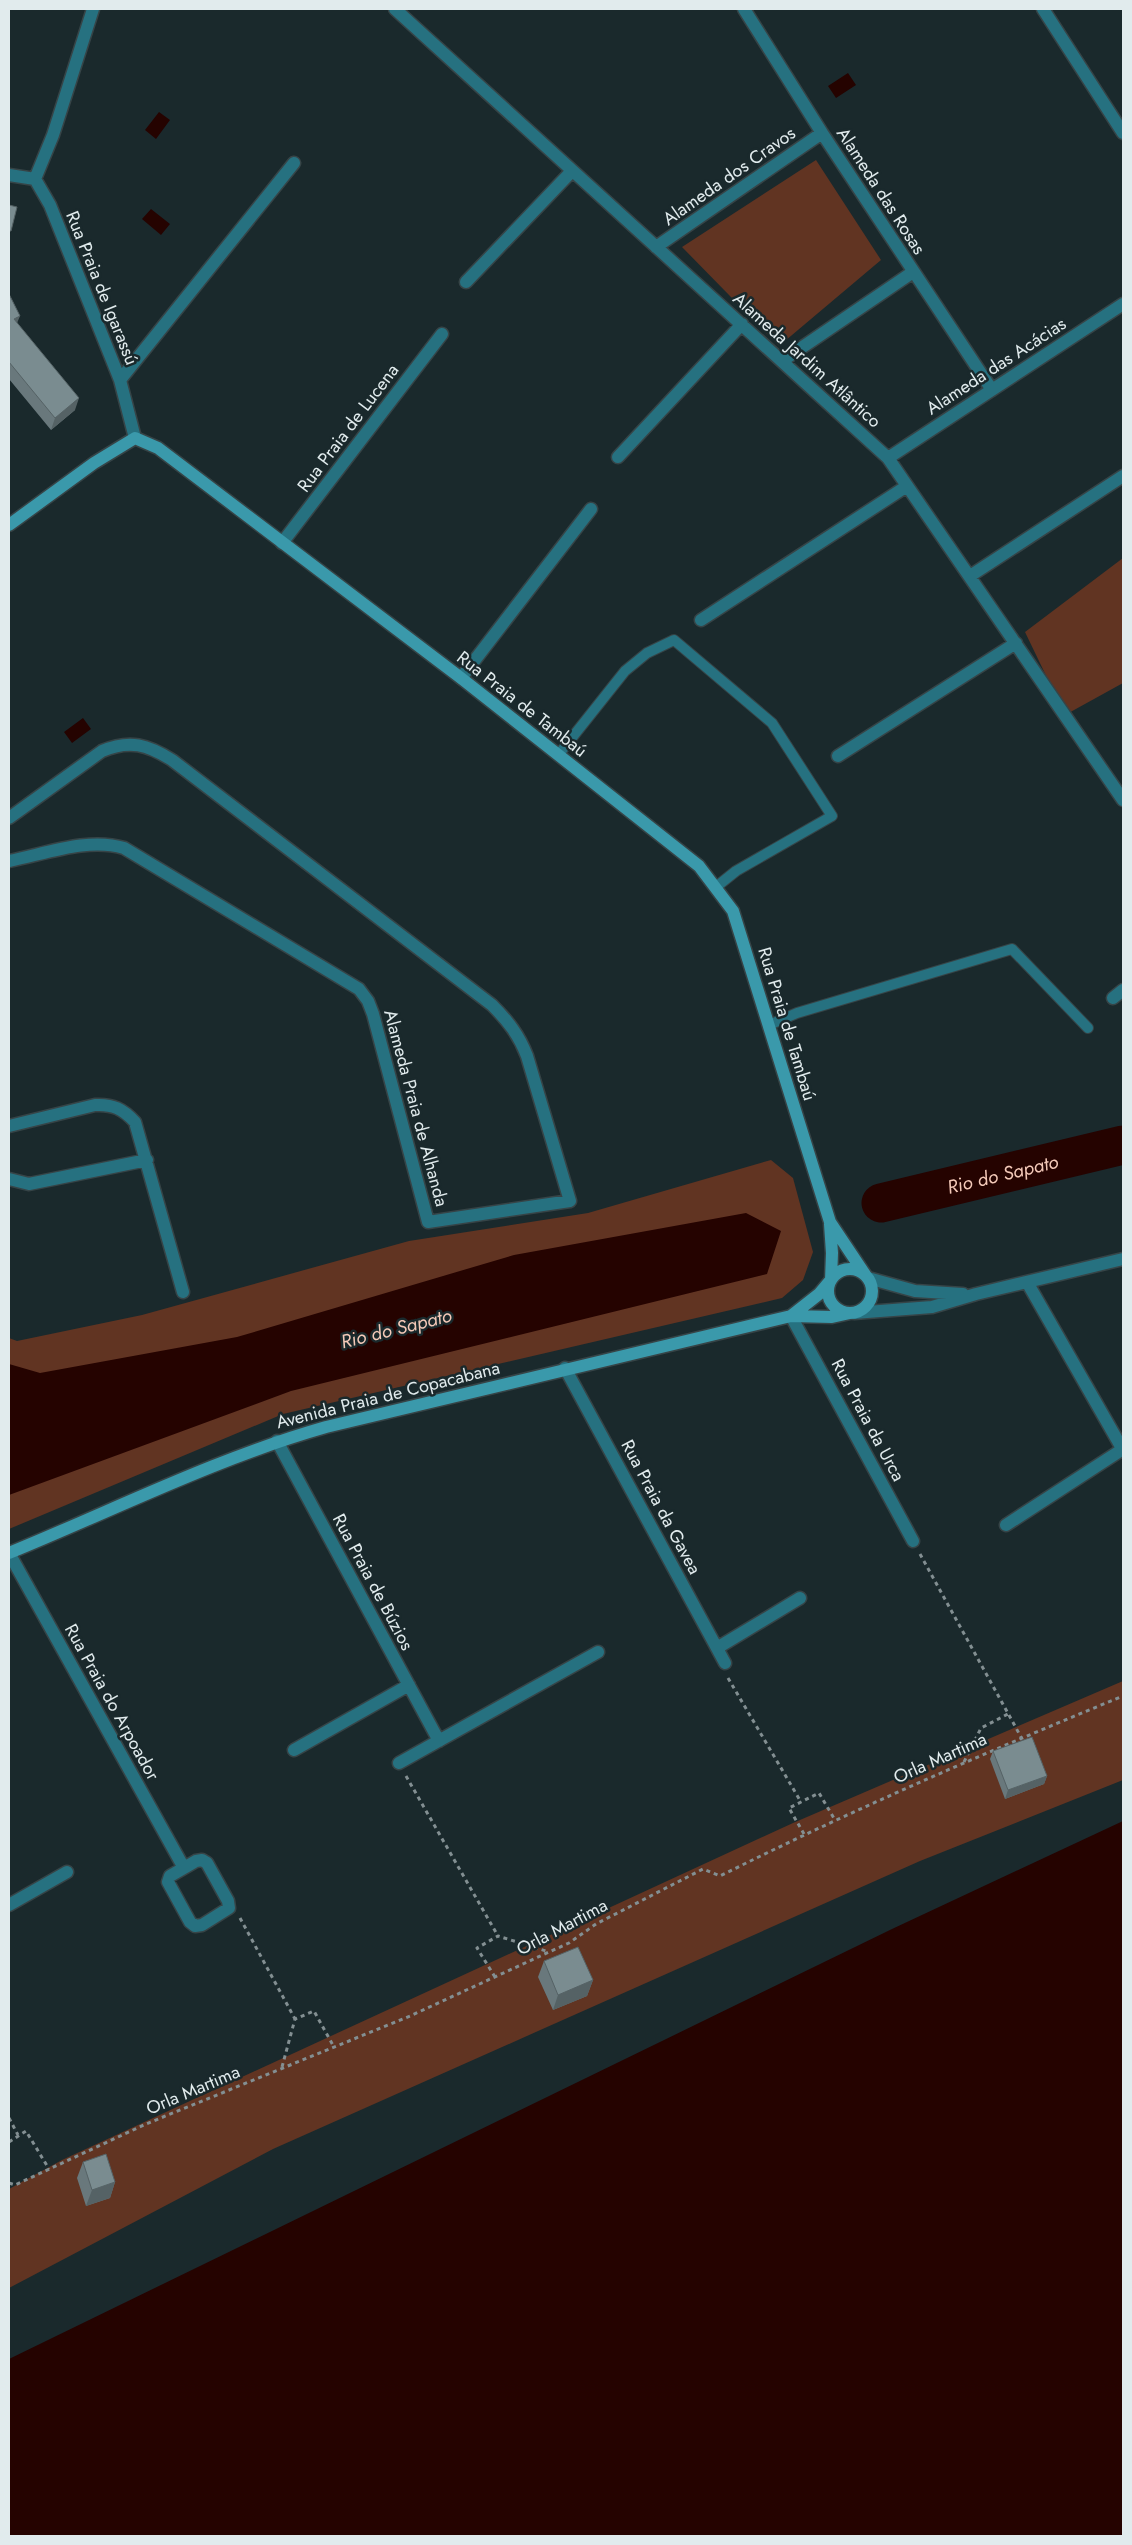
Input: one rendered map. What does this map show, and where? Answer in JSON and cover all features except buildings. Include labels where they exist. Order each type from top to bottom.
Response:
[{"type":"street","points":[[9,175],[35,179],[51,142],[93,9]]},
{"type":"street","name":"Alameda Jardim Atlântico","points":[[395,9],[888,458],[1016,643],[1119,783],[1123,800]]},
{"type":"street","name":"Alameda das Rosas","points":[[744,9],[822,133],[992,390]]},
{"type":"street","points":[[1043,9],[1123,133]]},
{"type":"street","name":"Alameda dos Cravos","points":[[656,248],[822,133]]},
{"type":"street","points":[[120,380],[294,162]]},
{"type":"street","points":[[466,282],[572,171]]},
{"type":"street","name":"Rua Praia de Igarassú","points":[[35,179],[50,205],[120,380],[135,438]]},
{"type":"street","points":[[782,361],[913,272]]},
{"type":"street","name":"Alameda das Acácias","points":[[888,458],[1123,304]]},
{"type":"street","points":[[618,457],[742,324]]},
{"type":"street","name":"Rua Praia de Lucena","points":[[282,543],[442,334]]},
{"type":"street","points":[[9,525],[94,463],[135,438]]},
{"type":"street","name":"Rua Praia de Tambaú","points":[[135,438],[158,448],[179,462],[282,543],[461,678],[675,845],[699,866],[716,886],[733,911],[742,937],[830,1222],[832,1253],[830,1281]]},
{"type":"street","points":[[970,576],[1123,476]]},
{"type":"street","points":[[701,620],[907,486]]},
{"type":"street","points":[[461,678],[591,509]]},
{"type":"street","points":[[838,756],[1016,643]]},
{"type":"street","name":"Alameda Praia de Alhanda","points":[[9,818],[102,751],[118,744],[136,744],[154,749],[172,760],[492,1005],[508,1021],[520,1038],[527,1056],[570,1201],[428,1222],[373,1014],[368,1001],[359,989],[124,848],[107,843],[91,844],[9,861]]},
{"type":"street","points":[[9,1126],[95,1105],[108,1104],[120,1108],[135,1122],[183,1292]]},
{"type":"street","points":[[9,1179],[29,1184],[147,1160]]},
{"type":"street","name":"Rua Praia de Tambaú","points":[[830,1222],[867,1277]]},
{"type":"street","name":"Avenida Praia de Copacabana","points":[[9,1553],[277,1441],[326,1427],[565,1368],[792,1316],[832,1316],[926,1308],[976,1294],[1123,1259]]},
{"type":"street","points":[[844,1270],[856,1270],[867,1277],[872,1285],[871,1300],[861,1311],[852,1313],[836,1309],[831,1303],[827,1289],[830,1281],[844,1270]]},
{"type":"street","name":"Avenida Praia de Copacabana","points":[[867,1277],[937,1294],[976,1294]]},
{"type":"street","name":"Avenida Praia de Copacabana","points":[[792,1316],[808,1304],[830,1281]]},
{"type":"street","points":[[1006,1525],[1123,1449],[1027,1282]]},
{"type":"street","name":"Rua Praia da Urca","points":[[792,1316],[913,1541]]},
{"type":"street","name":"Rua Praia da Gavea","points":[[565,1368],[725,1663]]},
{"type":"street","name":"Rua Praia de Búzios","points":[[277,1441],[439,1741]]},
{"type":"street","name":"Rua Praia do Arpoador","points":[[9,1553],[184,1868]]},
{"type":"street","points":[[717,1648],[800,1598]]},
{"type":"street","points":[[399,1763],[598,1652]]},
{"type":"street","points":[[294,1750],[409,1685]]},
{"type":"street","points":[[196,1861],[205,1861],[228,1901],[229,1908],[202,1925],[195,1926],[192,1924],[168,1882],[170,1876],[196,1861]]},
{"type":"street","points":[[9,1905],[67,1872]]},
{"type":"lane","points":[[559,754],[625,671],[647,653],[674,640],[765,716],[772,722],[832,816],[736,871],[716,886]]},
{"type":"lane","points":[[769,1025],[797,1013],[1012,949],[1088,1028]]},
{"type":"path","points":[[913,1541],[1022,1738]]},
{"type":"path","points":[[725,1663],[729,1682],[802,1802]]},
{"type":"path","name":"Orla Martima","points":[[9,2183],[16,2185],[146,2124],[282,2067],[334,2048],[495,1977],[569,1943],[596,1924],[703,1869],[720,1876],[804,1834],[964,1762],[1123,1696]]},
{"type":"path","points":[[964,1762],[981,1728],[1008,1714]]},
{"type":"path","points":[[399,1763],[498,1936],[549,1952]]},
{"type":"path","points":[[804,1834],[789,1808],[819,1793],[836,1820]]},
{"type":"path","points":[[229,1908],[238,1913],[295,2020],[282,2067]]},
{"type":"path","points":[[495,1977],[477,1948],[498,1936]]},
{"type":"path","points":[[295,2020],[314,2011],[334,2048]]},
{"type":"path","points":[[9,2118],[18,2135]]},
{"type":"path","points":[[9,2142],[26,2130],[49,2169]]},
{"type":"shaded area","points":[[816,160],[881,260],[779,346],[682,247]]},
{"type":"shaded area","points":[[1123,558],[1123,683],[1065,715],[1025,632]]},
{"type":"shaded area","points":[[771,1160],[793,1178],[813,1252],[803,1280],[782,1298],[283,1414],[9,1529],[9,1338],[17,1341],[142,1315],[409,1241],[588,1213]]},
{"type":"shaded area","points":[[1123,1681],[1123,1780],[920,1861],[273,2149],[9,2288],[9,2189],[62,2160],[793,1823]]},
{"type":"water","points":[[848,73],[856,85],[836,98],[828,86]]},
{"type":"water","points":[[159,112],[170,120],[156,139],[145,130]]},
{"type":"water","points":[[151,209],[170,224],[161,235],[142,219]]},
{"type":"water","points":[[83,718],[91,729],[72,743],[64,732]]},
{"type":"water","points":[[746,1213],[781,1231],[767,1274],[291,1391],[9,1495],[9,1364],[40,1373],[237,1337],[514,1255]]},
{"type":"water","points":[[1123,1821],[1123,2536],[9,2536],[9,2359],[892,1929]]},
{"type":"waterway","name":"Rio do Sapato","points":[[881,1203],[1123,1145]]}]
